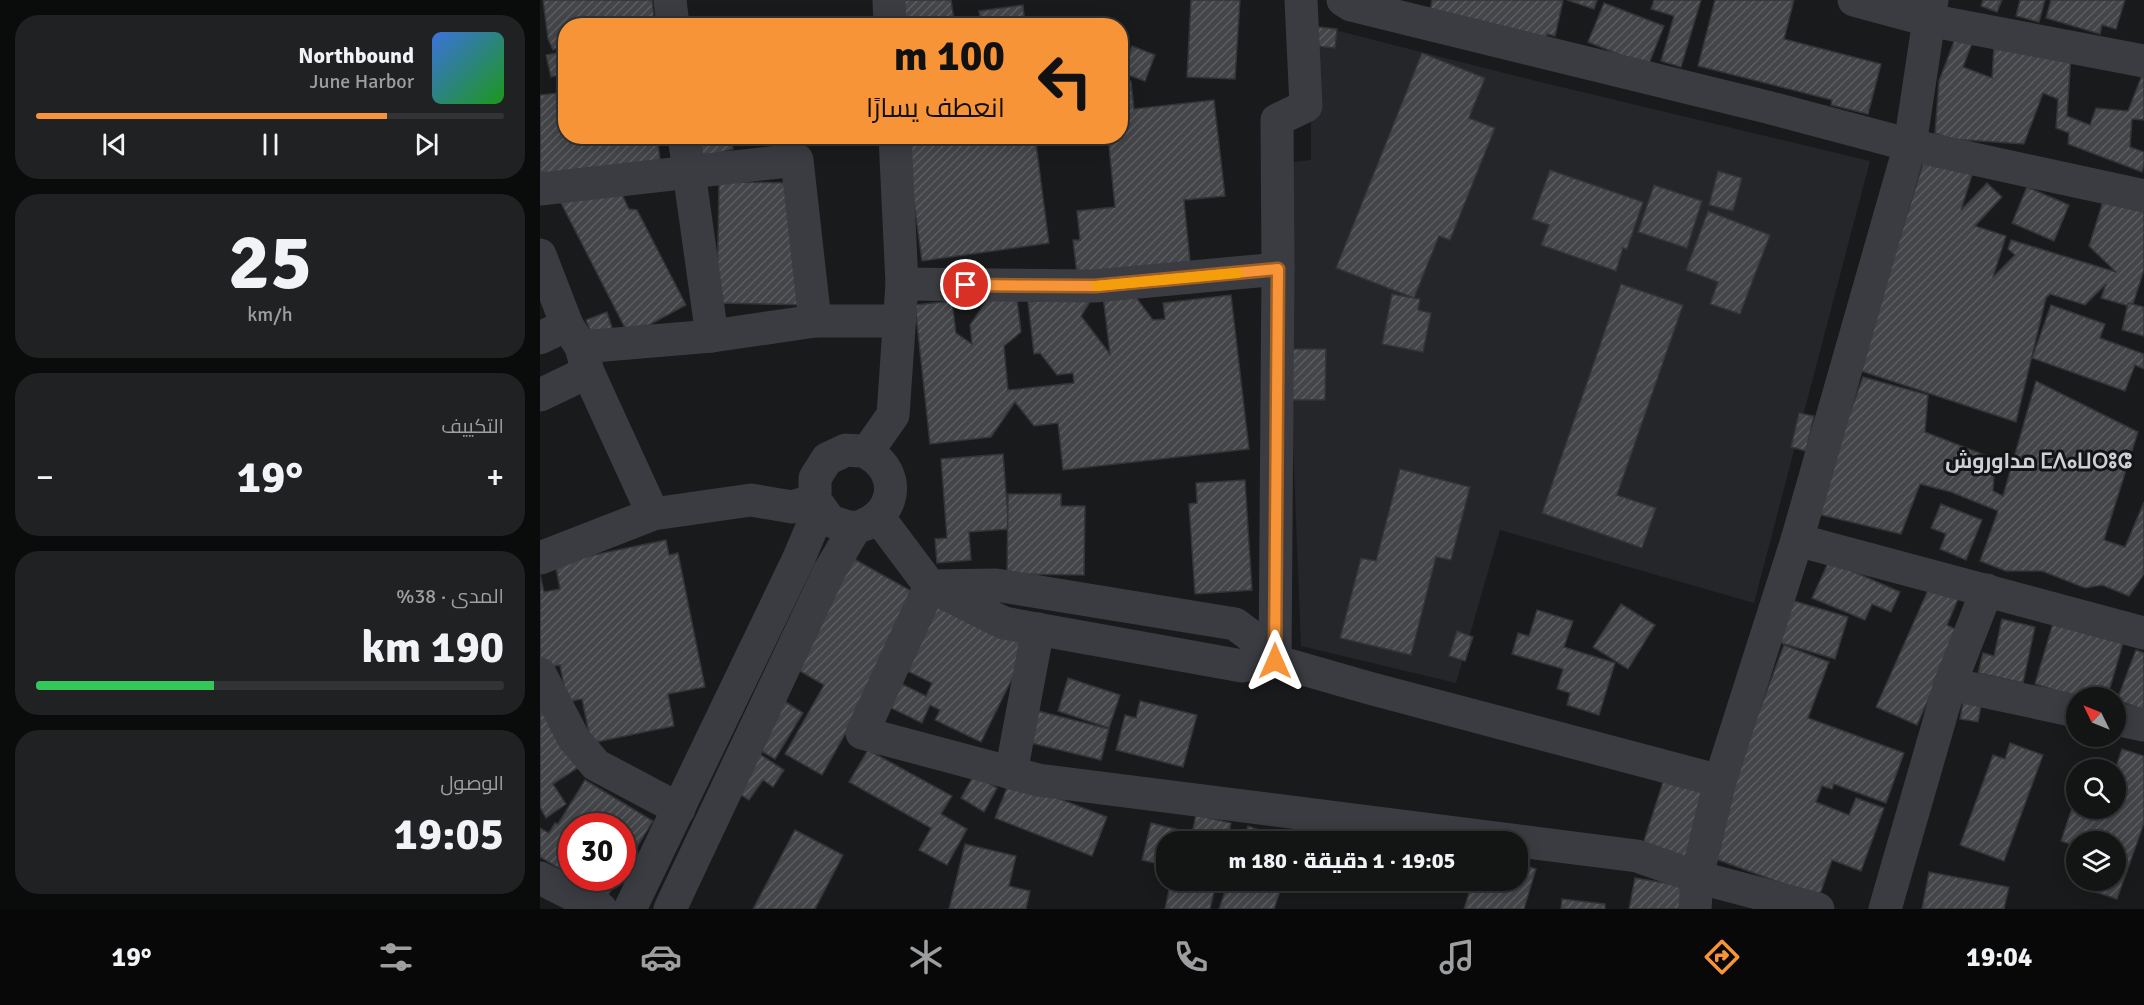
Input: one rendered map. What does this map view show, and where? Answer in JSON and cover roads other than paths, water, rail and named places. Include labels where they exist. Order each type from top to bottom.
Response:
[{"type":"street","points":[[670,0],[672,18]]},
{"type":"street","points":[[889,0],[890,18]]},
{"type":"street","points":[[1275,658],[1278,269],[1276,120],[1306,106],[1301,0]]},
{"type":"street","points":[[1854,0],[1930,10],[2144,61]]},
{"type":"street","points":[[1349,2],[1910,145],[2144,196]]},
{"type":"street","points":[[1695,909],[1697,877],[1720,781],[1797,540],[1910,145],[1930,10]]},
{"type":"street","points":[[685,144],[712,336]]},
{"type":"street","points":[[867,453],[893,415],[902,284],[895,144]]},
{"type":"street","points":[[540,189],[797,160],[814,321]]},
{"type":"street","points":[[540,255],[569,345],[652,514]]},
{"type":"street","points":[[902,284],[1095,286],[1278,269]]},
{"type":"street","points":[[569,345],[712,336],[814,321],[899,321]]},
{"type":"street","points":[[540,395],[569,345]]},
{"type":"street","points":[[630,909],[799,558],[817,504],[815,478],[826,459],[846,450],[867,453],[883,465],[891,482],[889,501],[867,523],[829,572],[670,909]]},
{"type":"street","points":[[540,558],[652,514],[751,500],[792,507],[817,504]]},
{"type":"street","points":[[817,504],[830,521],[867,523],[930,586],[1004,623],[1242,666],[1275,658]]},
{"type":"street","points":[[1797,540],[2144,633]]},
{"type":"street","points":[[930,586],[996,585],[1235,624],[1275,658],[1369,688],[1720,781]]},
{"type":"street","points":[[930,586],[862,733],[1038,780],[1637,856],[1697,877],[1818,909]]},
{"type":"street","points":[[1885,909],[1950,684],[1987,590]]},
{"type":"street","points":[[1011,773],[1038,629]]},
{"type":"street","points":[[540,674],[574,739],[596,765],[679,809]]},
{"type":"street","points":[[1950,684],[2066,709]]},
{"type":"street","points":[[2126,721],[2144,725]]},
{"type":"street","points":[[540,878],[601,909]]},
{"type":"district","name":"مداوروش ⵎⴷⴰⵡⵔⵓⵛ","points":[[2039,461]]}]
